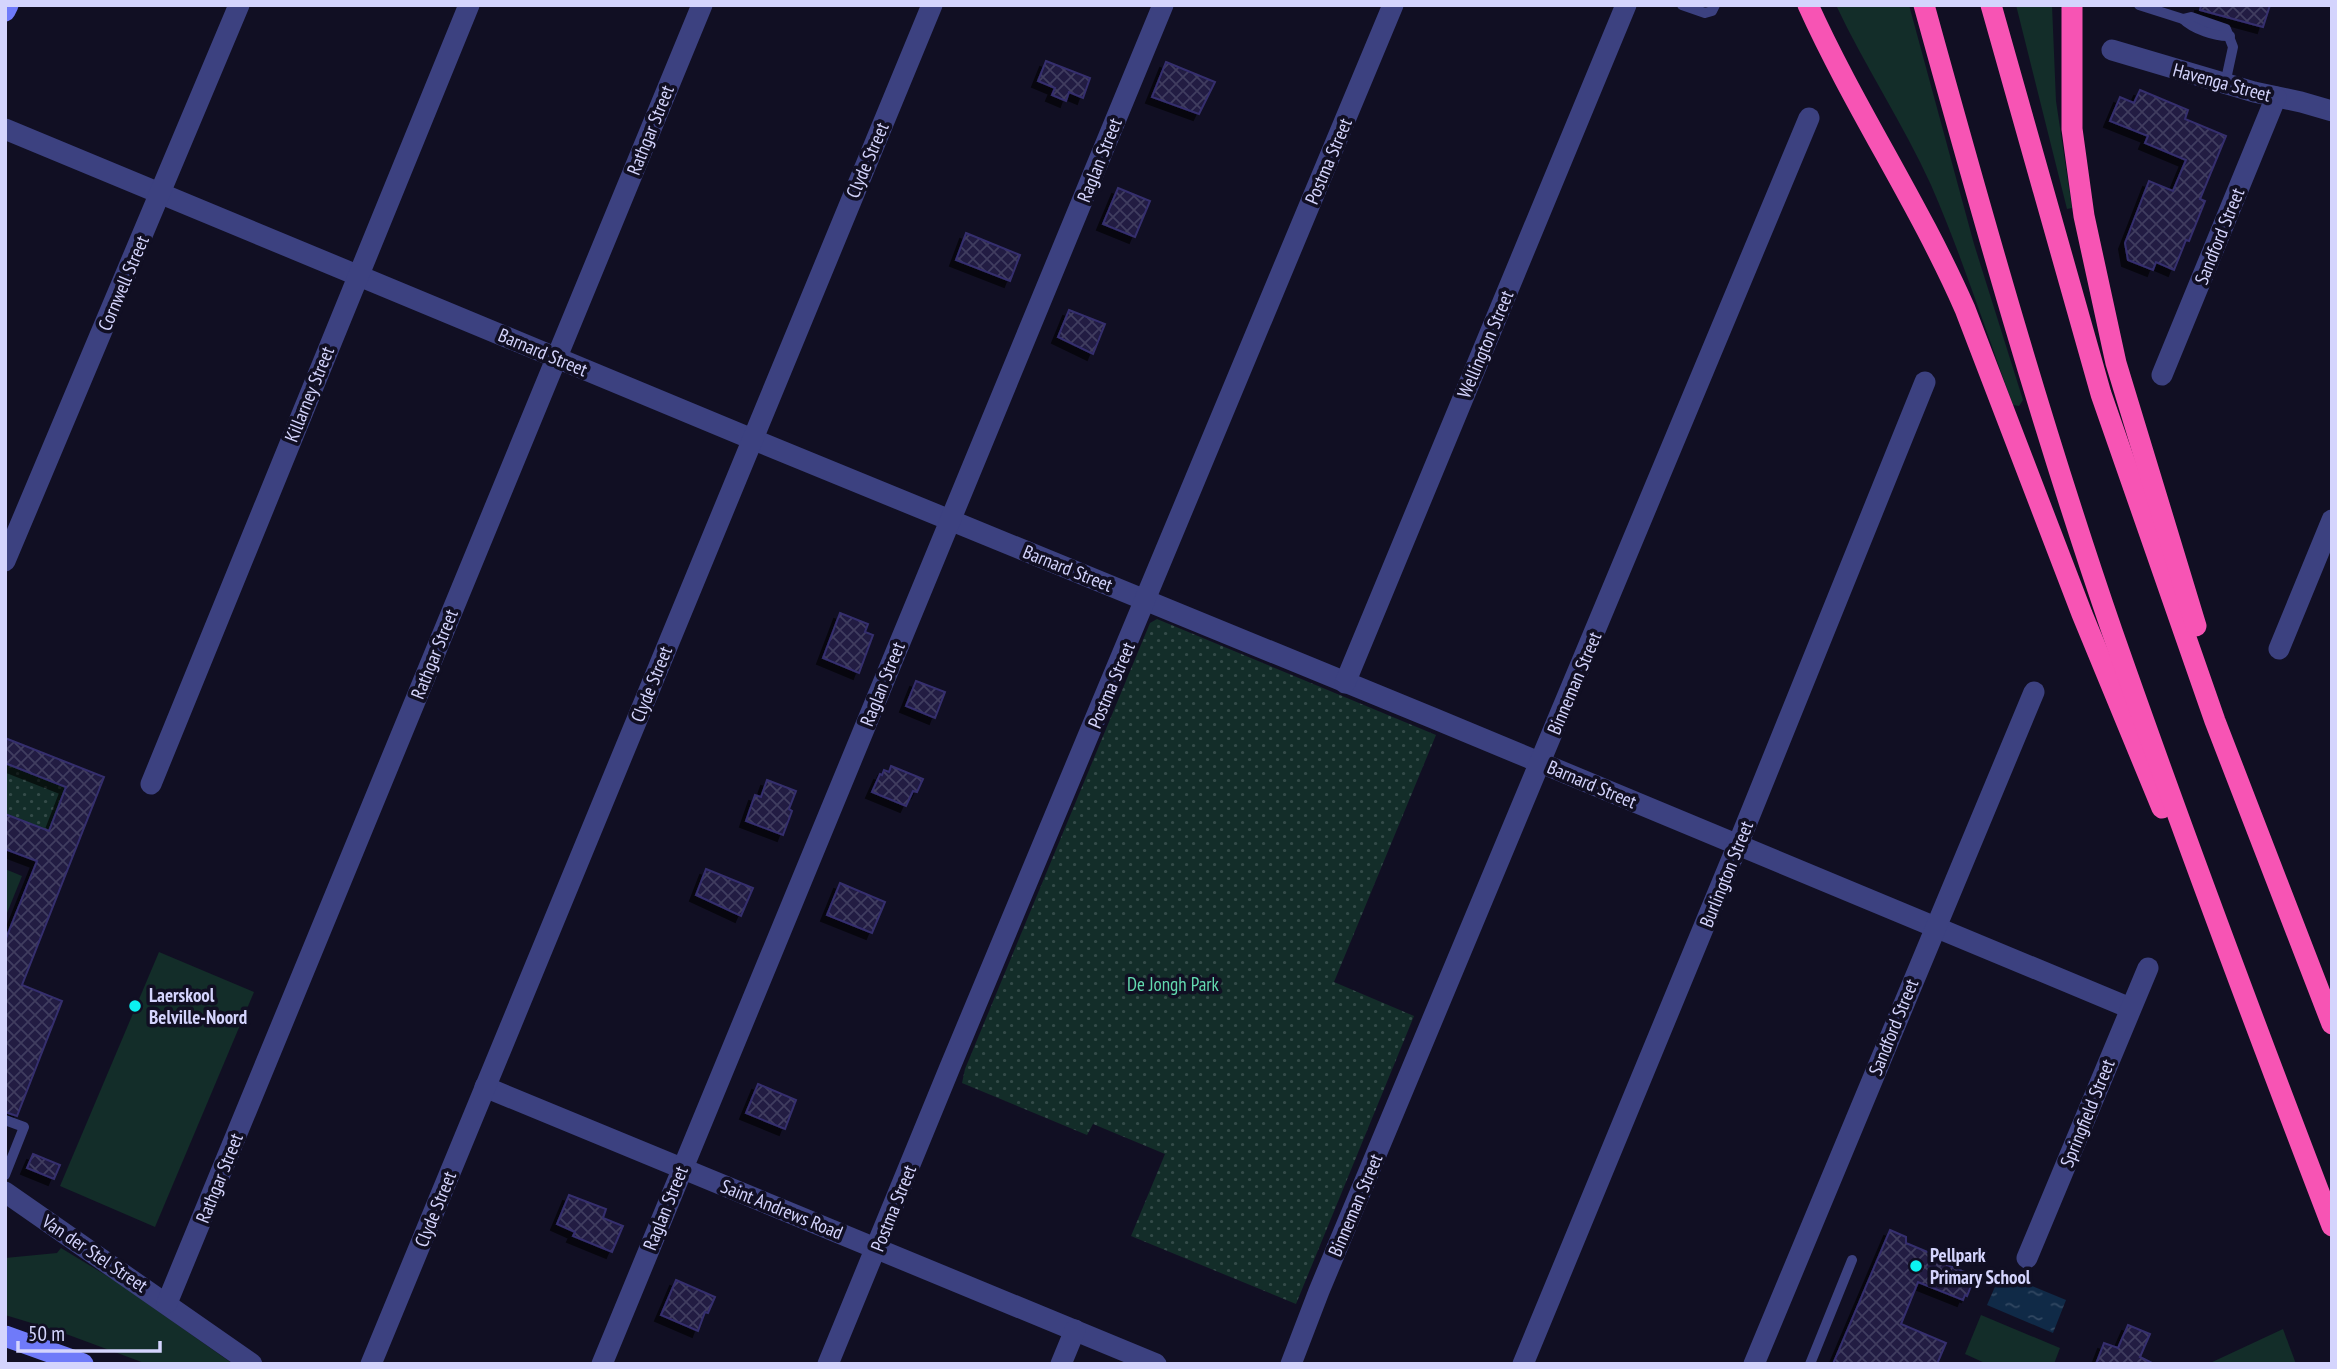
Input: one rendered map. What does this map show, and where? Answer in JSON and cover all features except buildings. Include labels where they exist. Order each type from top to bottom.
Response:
[{"type":"highway","points":[[1808,5],[1828,50],[1948,270],[2082,614],[2182,857],[2227,950]]},
{"type":"highway","points":[[1924,5],[1985,226],[2043,418],[2112,629],[2227,950],[2332,1226]]},
{"type":"highway","points":[[1991,5],[2101,394],[2215,721],[2332,1024]]},
{"type":"highway","points":[[2072,5],[2071,129],[2084,216],[2116,363],[2188,597],[2215,721]]},
{"type":"main road","points":[[5,11],[8,5]]},
{"type":"main road","points":[[5,1336],[83,1364]]},
{"type":"street","name":"Cornwell Street","points":[[5,561],[239,5]]},
{"type":"street","name":"Killarney Street","points":[[151,784],[469,5]]},
{"type":"street","name":"Rathgar Street","points":[[167,1303],[702,5]]},
{"type":"street","name":"Clyde Street","points":[[371,1364],[932,5]]},
{"type":"street","name":"Raglan Street","points":[[602,1364],[1163,5]]},
{"type":"street","name":"Postma Street","points":[[828,1364],[1393,5]]},
{"type":"street","name":"Wellington Street","points":[[1345,683],[1626,5]]},
{"type":"street","name":"Havenga Street","points":[[2112,50],[2225,84],[2332,111]]},
{"type":"street","name":"Sandford Street","points":[[2162,375],[2276,97]]},
{"type":"street","name":"Binneman Street","points":[[1291,1364],[1324,1278],[1809,118]]},
{"type":"street","name":"Barnard Street","points":[[5,129],[2130,1008]]},
{"type":"street","name":"Burlington Street","points":[[1523,1364],[1738,845],[1925,382]]},
{"type":"street","points":[[2279,649],[2332,520]]},
{"type":"street","name":"Sandford Street","points":[[1754,1364],[2034,692]]},
{"type":"street","name":"Springfield Street","points":[[2027,1258],[2148,968]]},
{"type":"street","name":"Saint Andrews Road","points":[[485,1087],[1156,1364]]},
{"type":"street","name":"Van der Stel Street","points":[[5,1192],[253,1364]]},
{"type":"street","points":[[1061,1364],[1075,1330]]},
{"type":"lane","points":[[1682,5],[1705,13],[1712,11],[1715,5]]},
{"type":"lane","points":[[2139,5],[2183,19],[2191,17],[2226,29],[2233,54],[2225,84]]},
{"type":"lane","points":[[5,1120],[24,1127],[5,1175]]},
{"type":"lane","points":[[1810,1364],[1852,1260]]},
{"type":"green space","points":[[1836,5],[1909,5],[1974,244],[2023,400],[2019,406],[2013,405],[1931,185]]},
{"type":"green space","points":[[2016,5],[2052,5],[2056,101],[2072,208],[2067,209]]},
{"type":"green space","name":"De Jongh Park","points":[[1157,619],[1436,735],[1334,982],[1414,1016],[1296,1304],[1131,1236],[1165,1154],[1093,1124],[1087,1135],[962,1083],[965,1069],[1150,623]]},
{"type":"green space","points":[[5,763],[66,787],[49,831],[5,814]]},
{"type":"green space","points":[[5,869],[22,876],[5,918]]},
{"type":"green space","points":[[159,952],[254,992],[155,1227],[60,1186]]},
{"type":"green space","points":[[61,1248],[117,1282],[233,1364],[147,1364],[58,1331],[5,1315],[5,1258],[57,1253]]},
{"type":"green space","points":[[1981,1315],[2060,1348],[2054,1364],[1987,1364],[1965,1354]]},
{"type":"green space","points":[[2283,1329],[2296,1364],[2208,1364]]},
{"type":"water","points":[[2001,1273],[2066,1300],[2053,1333],[1987,1305]]},
{"type":"place","name":"Laerskool Belville-Noord","points":[[135,1006]]},
{"type":"place","name":"Pellpark Primary School","points":[[1916,1266]]}]
